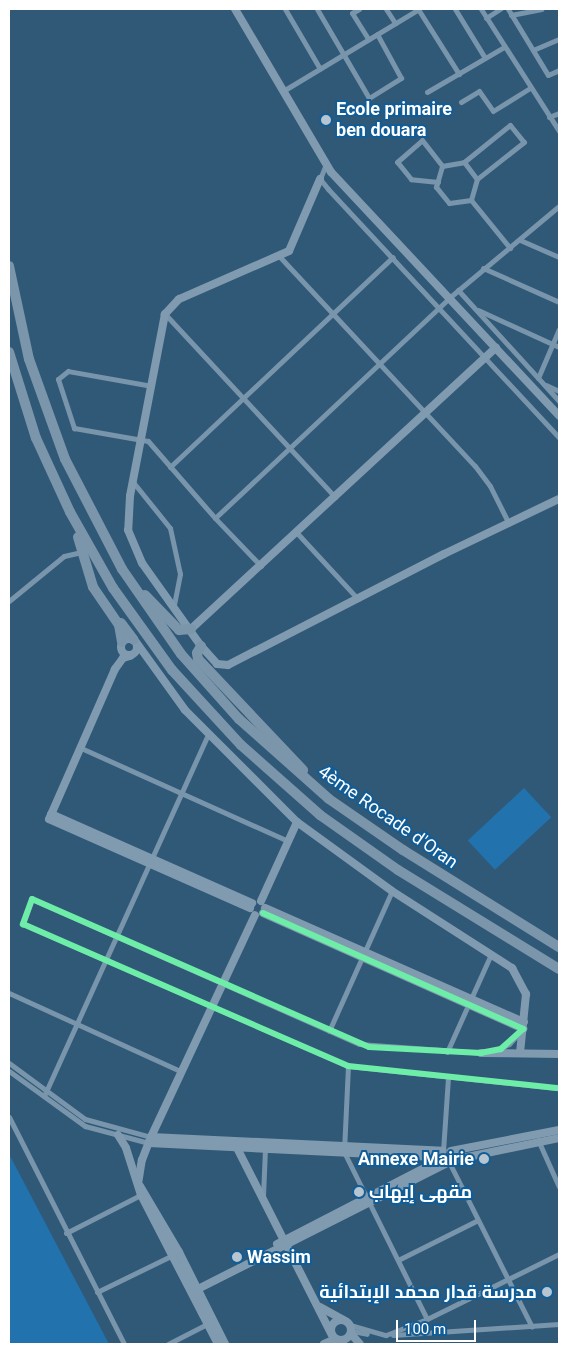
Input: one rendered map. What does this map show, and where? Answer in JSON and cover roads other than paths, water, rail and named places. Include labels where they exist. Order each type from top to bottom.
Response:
[{"type":"highway","name":"4ème Rocade d'Oran","points":[[9,266],[23,337],[48,415],[89,510],[127,576],[160,626],[217,695],[265,744],[329,799],[403,850],[559,948]]},
{"type":"highway","name":"4ème Rocade d'Oran","points":[[9,352],[36,438],[70,512],[131,616],[172,670],[218,721],[300,798],[398,870],[559,969]]},
{"type":"highway","points":[[70,512],[93,587],[119,625],[121,645]]},
{"type":"highway","points":[[127,576],[179,630],[191,629]]},
{"type":"highway","points":[[131,616],[112,596],[105,596],[106,604],[135,641]]},
{"type":"highway","points":[[202,646],[197,653],[198,659],[329,799]]},
{"type":"street","points":[[235,9],[326,164],[559,416]]},
{"type":"street","points":[[285,9],[320,68]]},
{"type":"street","points":[[317,9],[369,98],[401,78],[376,34]]},
{"type":"street","points":[[359,9],[351,11],[368,40]]},
{"type":"street","points":[[386,9],[395,23]]},
{"type":"street","points":[[283,91],[419,9],[459,74]]},
{"type":"street","points":[[455,9],[485,58]]},
{"type":"street","points":[[481,9],[559,131]]},
{"type":"street","points":[[486,18],[500,9]]},
{"type":"street","points":[[508,9],[548,75],[559,70]]},
{"type":"street","points":[[511,15],[541,9]]},
{"type":"street","points":[[533,50],[559,39]]},
{"type":"street","points":[[427,92],[504,47]]},
{"type":"street","points":[[460,102],[479,90],[493,111],[530,88]]},
{"type":"street","points":[[549,117],[559,115]]},
{"type":"street","points":[[442,166],[464,162],[510,125],[524,142],[477,179],[471,200]]},
{"type":"street","points":[[438,182],[411,179],[397,162],[422,140],[442,166]]},
{"type":"street","points":[[464,162],[477,179]]},
{"type":"street","points":[[326,164],[292,248],[279,256],[179,300],[165,314],[142,439],[132,481],[128,518],[130,540],[142,563],[217,664],[228,664],[559,499]]},
{"type":"street","points":[[442,166],[436,187],[449,203],[471,200]]},
{"type":"street","points":[[320,179],[559,438]]},
{"type":"street","points":[[471,200],[510,248]]},
{"type":"street","points":[[215,518],[449,298],[483,268],[556,212],[559,206]]},
{"type":"street","points":[[520,240],[559,257]]},
{"type":"street","points":[[279,256],[483,475],[509,524]]},
{"type":"street","points":[[170,467],[392,257]]},
{"type":"street","points":[[483,268],[559,302]]},
{"type":"street","points":[[458,290],[559,402]]},
{"type":"street","points":[[475,309],[559,347]]},
{"type":"street","points":[[165,314],[335,497]]},
{"type":"street","points":[[538,378],[559,329]]},
{"type":"street","points":[[191,629],[496,348]]},
{"type":"street","points":[[152,386],[68,371],[58,379],[74,428],[142,439],[154,448],[215,518],[261,566]]},
{"type":"street","points":[[543,383],[559,391]]},
{"type":"street","points":[[132,481],[170,528],[180,574],[174,606]]},
{"type":"street","points":[[297,533],[358,599]]},
{"type":"street","points":[[9,601],[64,556],[82,552]]},
{"type":"street","points":[[115,669],[121,645],[126,639],[135,641],[150,664],[208,735],[297,822],[392,891],[512,968],[523,984],[527,1004],[520,1053]]},
{"type":"street","points":[[132,655],[135,641]]},
{"type":"street","points":[[121,645],[124,654],[132,655],[150,664]]},
{"type":"street","points":[[132,655],[120,661],[115,669],[50,817],[524,1025]]},
{"type":"street","points":[[46,1094],[208,735]]},
{"type":"street","points":[[81,748],[288,841]]},
{"type":"street","points":[[138,1184],[150,1140],[180,1071],[213,1008],[297,822]]},
{"type":"street","points":[[330,1031],[392,891]]},
{"type":"street","points":[[559,1054],[447,1052],[369,1047],[32,899],[23,924],[348,1066],[559,1088]]},
{"type":"street","points":[[447,1052],[491,954]]},
{"type":"street","points":[[9,992],[180,1071]]},
{"type":"street","points":[[481,1053],[501,1049],[524,1025]]},
{"type":"street","points":[[9,1063],[85,1126],[118,1135],[150,1140],[344,1149],[445,1159]]},
{"type":"street","points":[[348,1066],[344,1149],[427,1319]]},
{"type":"street","points":[[9,1071],[93,1122],[150,1140]]},
{"type":"street","points":[[448,1077],[445,1159],[532,1327]]},
{"type":"street","points":[[9,1118],[124,1344]]},
{"type":"street","points":[[194,1288],[369,1200],[445,1159],[537,1139],[559,1130]]},
{"type":"street","points":[[118,1135],[138,1184],[177,1254],[211,1322],[225,1344]]},
{"type":"street","points":[[445,1159],[451,1151],[537,1139],[559,1138]]},
{"type":"street","points":[[537,1139],[559,1187]]},
{"type":"street","points":[[235,1145],[265,1149],[344,1149]]},
{"type":"street","points":[[235,1145],[315,1302],[338,1340]]},
{"type":"street","points":[[262,1201],[265,1149]]},
{"type":"street","points":[[66,1233],[143,1193]]},
{"type":"street","points":[[398,1260],[478,1220]]},
{"type":"street","points":[[97,1292],[177,1254]]},
{"type":"street","points":[[386,1335],[427,1319],[559,1254]]},
{"type":"street","points":[[315,1302],[327,1313],[349,1327],[360,1344]]},
{"type":"street","points":[[168,1344],[211,1322]]},
{"type":"street","points":[[211,1322],[218,1344]]},
{"type":"street","points":[[338,1340],[335,1322],[386,1335],[559,1324]]},
{"type":"street","points":[[338,1340],[349,1327]]},
{"type":"street","points":[[324,1344],[338,1340],[352,1344]]},
{"type":"place","name":"Ecole primaire ben douara","points":[[326,120]]},
{"type":"place","name":"Annexe Mairie","points":[[484,1159]]},
{"type":"place","name":"مقهى إيهاب","points":[[359,1192]]},
{"type":"place","name":"Wassim","points":[[237,1257]]},
{"type":"place","name":"مدرسة قدار محمد الإبتدائية","points":[[547,1292]]}]
